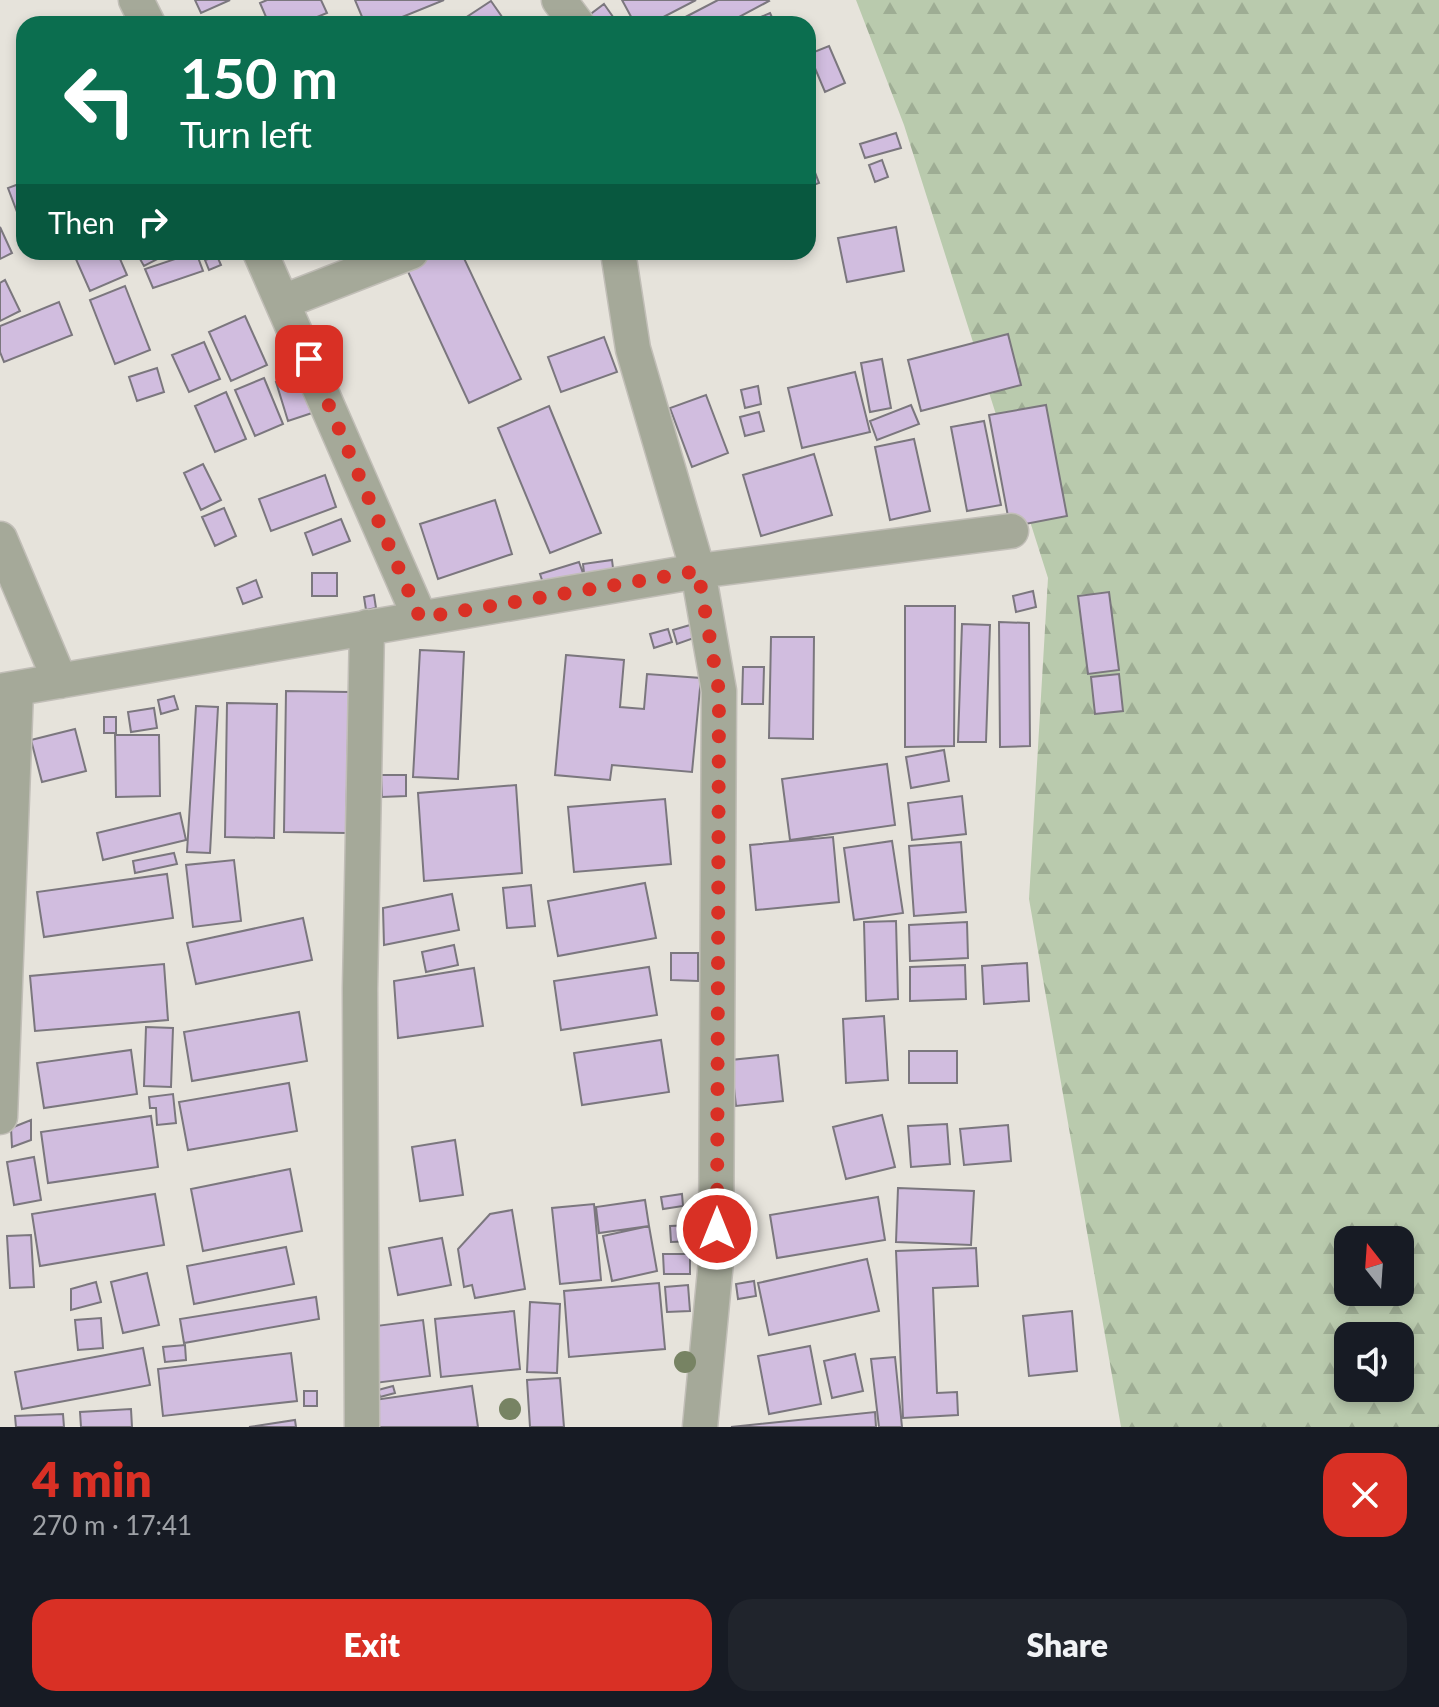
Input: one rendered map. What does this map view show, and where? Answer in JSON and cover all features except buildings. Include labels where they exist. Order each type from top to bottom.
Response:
[{"type":"street","points":[[264,260],[285,301],[420,618]]},
{"type":"street","points":[[285,301],[390,260]]},
{"type":"street","points":[[619,260],[633,349],[698,571],[719,691],[716,1261],[700,1427]]},
{"type":"street","points":[[0,1117],[8,690],[698,571],[1011,531]]},
{"type":"street","points":[[0,539],[60,681]]},
{"type":"street","points":[[362,1427],[360,989],[367,627]]},
{"type":"green space","points":[[856,0],[1439,0],[1439,1427],[1121,1427],[1029,899],[1048,578],[904,125]]},
{"type":"route","points":[[309,359],[420,618],[698,571],[719,691],[717,1229]]}]
